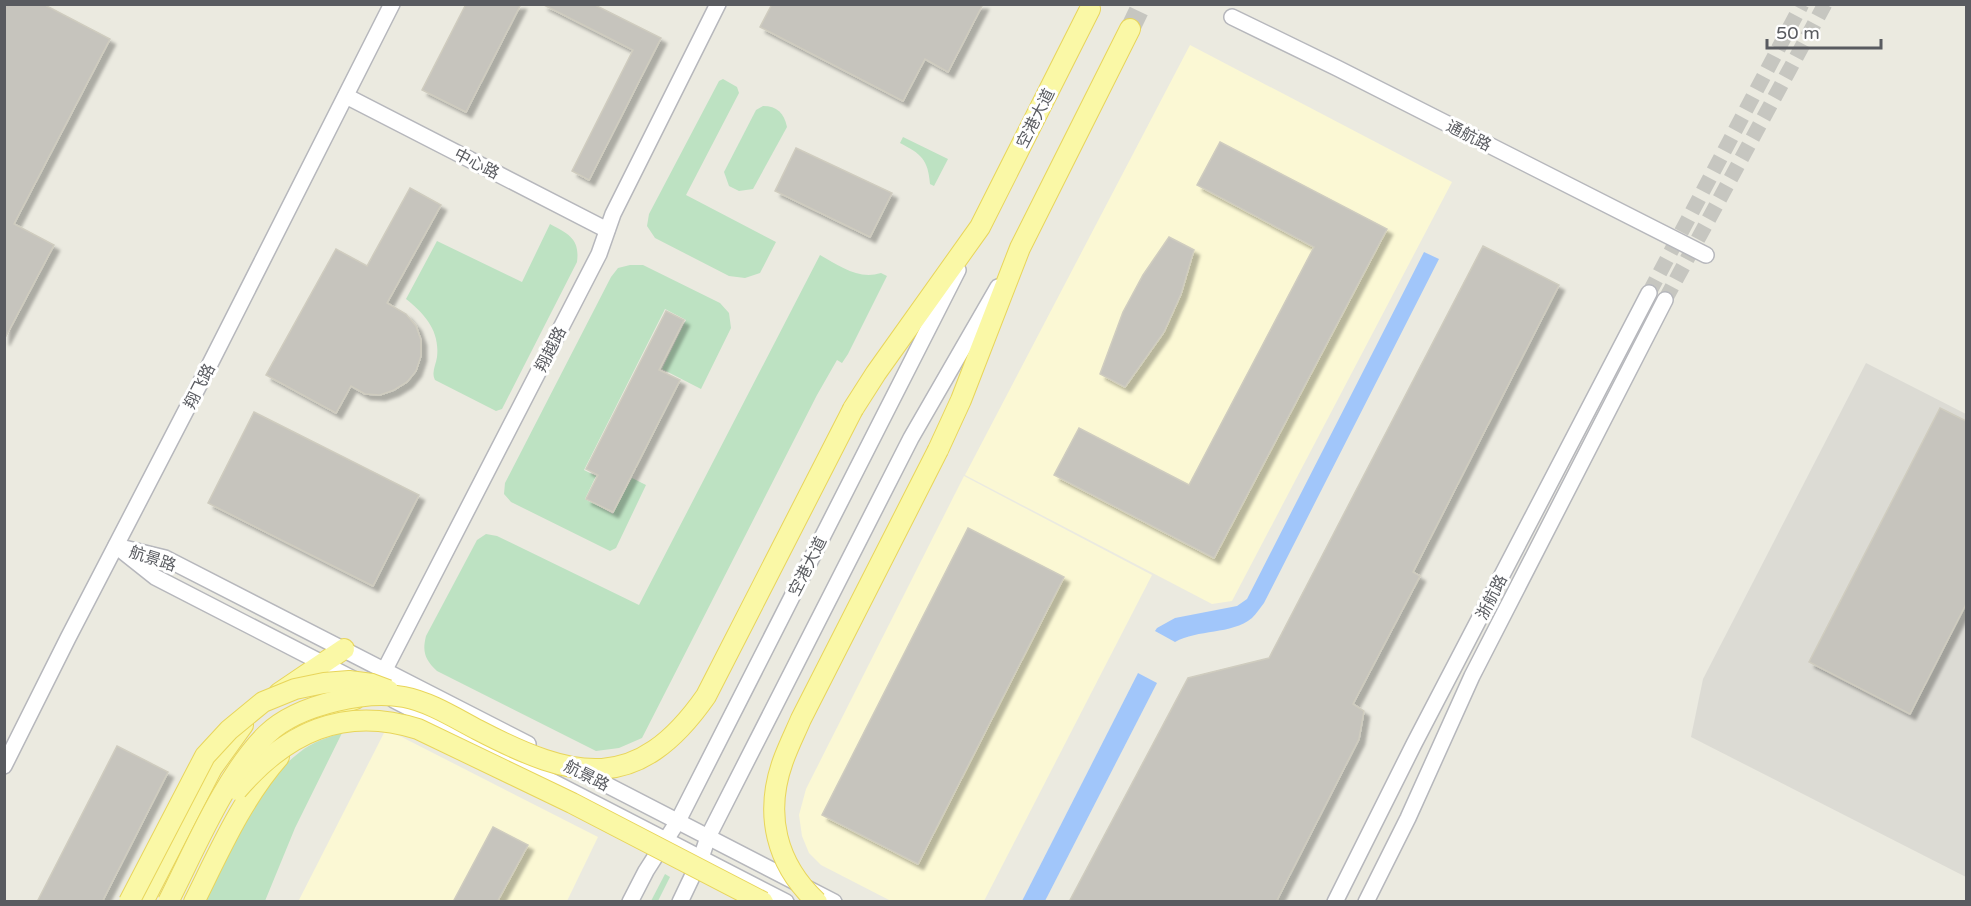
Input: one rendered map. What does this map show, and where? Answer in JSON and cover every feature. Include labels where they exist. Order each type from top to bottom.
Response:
[{"type":"main road","name":"空港大道","points":[[404,697],[426,704],[519,751],[563,766],[592,770],[619,767],[641,758],[666,742],[689,721],[706,696],[853,409],[980,227],[1090,9]]},
{"type":"main road","name":"空港大道","points":[[817,902],[804,890],[789,869],[778,846],[774,820],[782,763],[801,718],[938,450],[961,400],[1020,248],[1130,29]]},
{"type":"main road","points":[[143,902],[212,768],[240,727],[282,691],[344,649]]},
{"type":"main road","points":[[129,902],[205,756],[229,730],[263,702],[295,689],[349,681],[372,684],[404,697]]},
{"type":"main road","points":[[194,902],[242,808],[267,770],[305,732],[346,702],[375,690]]},
{"type":"main road","points":[[168,902],[228,785],[244,760],[268,733],[293,715],[319,705],[347,698],[381,695],[404,697]]},
{"type":"main road","points":[[200,840],[224,805],[252,773],[288,743],[333,725],[372,719],[418,729],[572,803],[763,902]]},
{"type":"street","name":"翔飞路","points":[[4,766],[392,4]]},
{"type":"street","name":"翔越路","points":[[375,690],[599,254],[622,195],[718,4]]},
{"type":"street","name":"通航路","points":[[1232,17],[1706,255]]},
{"type":"street","name":"中心路","points":[[346,96],[607,230]]},
{"type":"street","name":"空港大道","points":[[630,902],[646,871],[678,821],[980,227]]},
{"type":"street","name":"空港大道","points":[[680,902],[701,858],[708,837],[911,438],[1020,248]]},
{"type":"street","name":"浙航路","points":[[1335,902],[1414,744],[1649,293]]},
{"type":"street","name":"浙航路","points":[[1366,902],[1408,818],[1472,676],[1665,300]]},
{"type":"street","name":"航景路","points":[[116,546],[165,558],[834,902]]},
{"type":"street","name":"航景路","points":[[116,546],[155,577],[786,902]]},
{"type":"shaded area","points":[[1190,45],[1452,182],[1232,601],[1212,604],[965,475]]},
{"type":"shaded area","points":[[1866,363],[1966,414],[1966,877],[1691,737],[1703,679]]},
{"type":"shaded area","points":[[964,476],[1152,575],[984,901],[891,901],[821,865],[809,853],[802,836],[799,815],[806,789]]},
{"type":"shaded area","points":[[386,729],[598,837],[567,901],[298,902]]},
{"type":"green space","points":[[723,79],[737,87],[739,93],[686,195],[776,242],[760,273],[745,278],[729,276],[655,238],[647,226],[649,214],[719,81]]},
{"type":"green space","points":[[763,106],[779,111],[787,127],[753,189],[739,191],[729,186],[724,172],[756,110]]},
{"type":"green space","points":[[903,137],[948,159],[934,186],[930,184],[922,158],[900,143]]},
{"type":"green space","points":[[550,224],[572,238],[577,248],[577,262],[502,409],[496,411],[435,380],[437,348],[434,331],[425,317],[406,299],[437,241],[522,282]]},
{"type":"green space","points":[[820,255],[857,273],[873,275],[881,273],[887,276],[848,354],[842,363],[837,360],[817,395],[642,738],[619,748],[596,751],[437,671],[425,655],[426,636],[477,540],[486,534],[497,536],[639,605]]},
{"type":"green space","points":[[643,265],[720,303],[729,313],[731,328],[701,389],[662,369],[686,320],[665,309],[584,470],[596,476],[585,499],[613,514],[632,478],[646,485],[616,548],[610,551],[511,502],[504,494],[505,483],[611,277],[618,268]]},
{"type":"green space","points":[[342,733],[295,828],[265,901],[201,902],[243,821],[268,784],[305,748]]},
{"type":"green space","points":[[665,874],[670,877],[658,901],[651,901]]},
{"type":"water","points":[[1424,252],[1439,259],[1264,603],[1252,618],[1224,630],[1194,635],[1175,642],[1155,631],[1175,618],[1237,606],[1247,599]]},
{"type":"water","points":[[1138,673],[1157,683],[1045,901],[1022,901]]},
{"type":"building","points":[[4,4],[43,4],[110,39],[14,224],[54,245],[4,340]]},
{"type":"building","points":[[466,4],[521,4],[466,112],[422,90]]},
{"type":"building","points":[[542,4],[593,4],[661,38],[589,180],[572,171],[633,50]]},
{"type":"building","points":[[772,4],[983,4],[948,72],[925,59],[903,101],[760,27]]},
{"type":"building","points":[[1220,142],[1387,229],[1214,558],[1054,475],[1079,428],[1189,485],[1314,247],[1197,185]]},
{"type":"building","points":[[796,148],[892,193],[870,237],[775,191]]},
{"type":"building","points":[[410,188],[441,205],[387,303],[406,314],[416,326],[421,340],[421,356],[416,371],[407,382],[394,390],[380,395],[365,394],[351,386],[336,413],[266,375],[336,249],[367,266]]},
{"type":"building","points":[[1169,237],[1194,250],[1181,294],[1164,332],[1125,387],[1100,374],[1123,312],[1143,275]]},
{"type":"building","points":[[1483,246],[1559,285],[1413,572],[1420,576],[1353,704],[1364,711],[1359,739],[1276,902],[1069,902],[1188,678],[1269,658]]},
{"type":"building","points":[[666,311],[684,320],[659,370],[680,380],[613,512],[586,499],[598,475],[586,469]]},
{"type":"building","points":[[1940,408],[1966,421],[1966,604],[1910,714],[1809,662]]},
{"type":"building","points":[[254,412],[419,495],[373,586],[208,503]]},
{"type":"building","points":[[968,528],[1064,577],[918,864],[822,815]]},
{"type":"building","points":[[117,746],[168,772],[102,902],[37,902]]},
{"type":"building","points":[[493,827],[528,845],[497,902],[453,902]]},
{"type":"tunnel","points":[[1130,29],[1142,4]]},
{"type":"tunnel","points":[[1649,293],[1802,4]]},
{"type":"tunnel","points":[[1665,300],[1825,4]]}]
